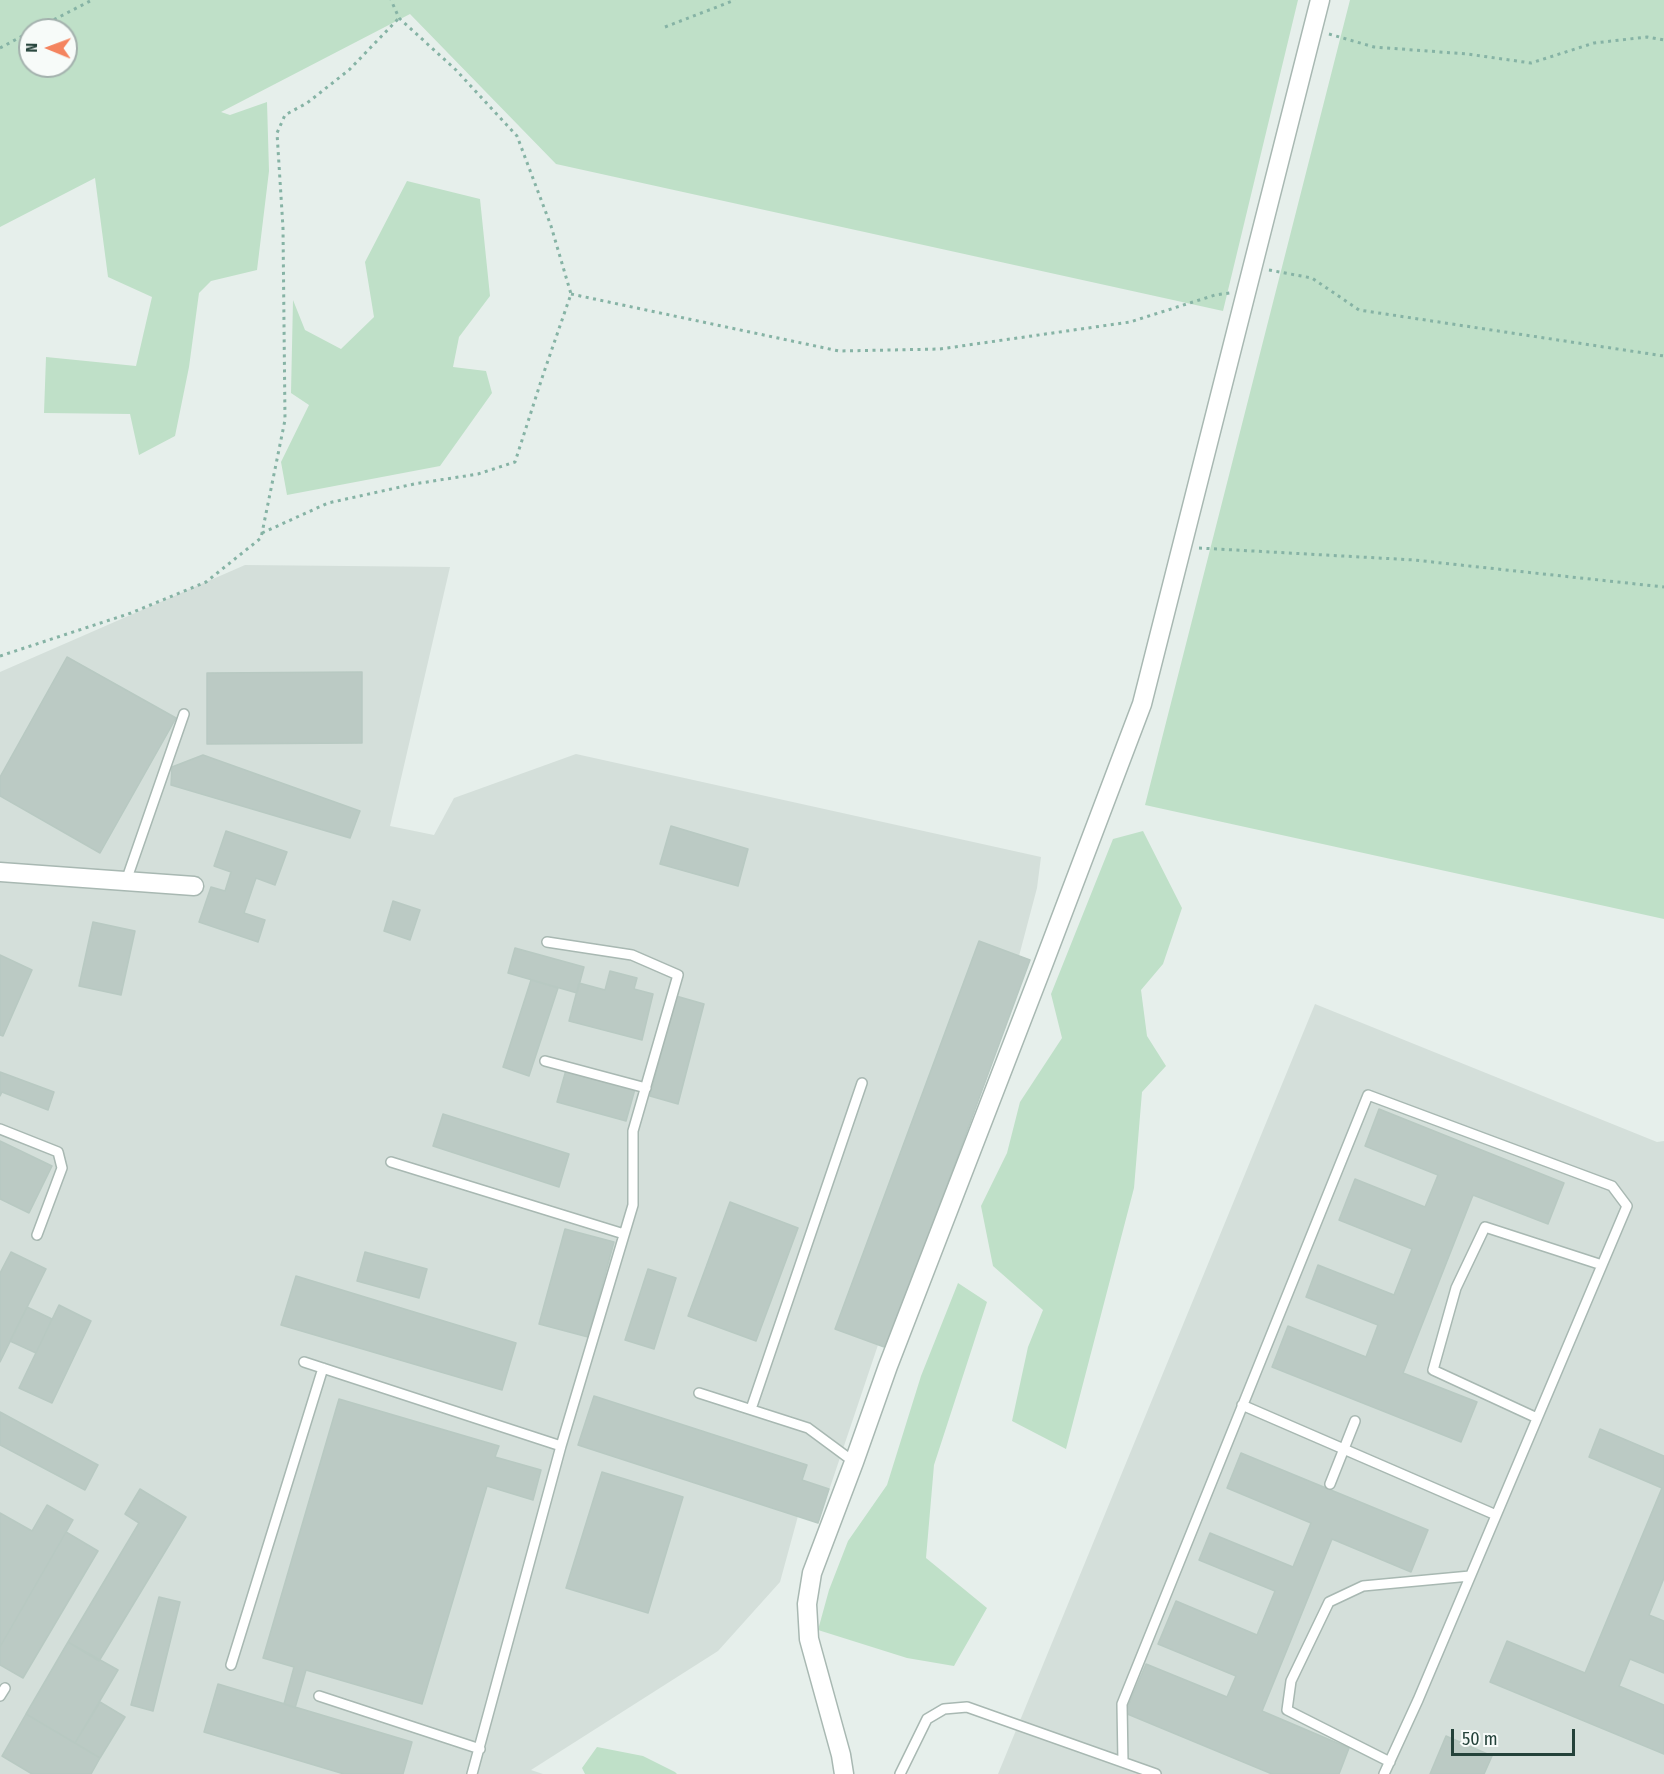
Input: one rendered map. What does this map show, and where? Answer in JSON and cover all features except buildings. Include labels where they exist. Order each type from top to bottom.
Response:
[{"type":"street","points":[[844,1774],[841,1755],[809,1639],[807,1604],[812,1573],[888,1366],[1142,704],[1320,0]]},
{"type":"street","points":[[0,872],[194,886]]},
{"type":"lane","points":[[126,881],[184,714]]},
{"type":"lane","points":[[472,1774],[561,1446],[633,1205],[633,1131],[678,975],[633,955],[547,942]]},
{"type":"lane","points":[[545,1061],[646,1088]]},
{"type":"lane","points":[[751,1409],[862,1083]]},
{"type":"lane","points":[[1123,1762],[1122,1704],[1368,1095],[1612,1186],[1627,1206],[1418,1700],[1384,1774]]},
{"type":"lane","points":[[0,1129],[58,1152],[62,1168],[37,1235]]},
{"type":"lane","points":[[391,1162],[624,1234]]},
{"type":"lane","points":[[1537,1418],[1433,1370],[1456,1288],[1485,1227],[1602,1265]]},
{"type":"lane","points":[[304,1362],[561,1446]]},
{"type":"lane","points":[[231,1665],[323,1368]]},
{"type":"lane","points":[[699,1393],[808,1428],[854,1462]]},
{"type":"lane","points":[[1242,1405],[1496,1515]]},
{"type":"lane","points":[[1330,1484],[1355,1421]]},
{"type":"lane","points":[[1390,1762],[1287,1710],[1291,1681],[1329,1602],[1363,1586],[1470,1576]]},
{"type":"lane","points":[[319,1696],[480,1749]]},
{"type":"lane","points":[[900,1774],[927,1719],[944,1709],[967,1707],[1156,1774]]},
{"type":"path","points":[[57,18],[92,0]]},
{"type":"path","points":[[262,533],[328,503],[414,484],[478,474],[515,462],[571,294],[551,226],[517,136],[456,70],[399,18],[390,0]]},
{"type":"path","points":[[665,27],[735,0]]},
{"type":"path","points":[[0,656],[131,614],[206,582],[261,538],[285,420],[283,228],[277,133],[285,115],[307,103],[349,70],[399,18]]},
{"type":"path","points":[[1313,29],[1374,47],[1467,54],[1531,63],[1594,43],[1647,37],[1664,40]]},
{"type":"path","points":[[0,48],[18,38]]},
{"type":"path","points":[[1253,267],[1312,278],[1359,310],[1664,356]]},
{"type":"path","points":[[571,294],[839,351],[940,349],[1130,322],[1215,295],[1247,290]]},
{"type":"path","points":[[1182,547],[1414,560],[1664,587]]},
{"type":"shaded area","points":[[245,565],[450,567],[390,826],[434,835],[454,798],[576,754],[1041,857],[1037,888],[1019,956],[1030,960],[887,1348],[878,1345],[818,1523],[798,1516],[780,1582],[718,1651],[531,1770],[543,1774],[0,1774],[0,672]]},
{"type":"shaded area","points":[[1315,1004],[1657,1142],[1664,1141],[1664,1774],[998,1774]]},
{"type":"green space","points":[[0,0],[1298,0],[1223,311],[556,164],[410,14],[221,112],[230,115],[267,102],[269,171],[257,270],[211,281],[199,293],[189,367],[175,436],[139,455],[130,414],[44,413],[46,357],[136,366],[152,297],[108,277],[95,178],[0,227]]},
{"type":"green space","points":[[1350,0],[1664,0],[1664,919],[1145,805]]},
{"type":"green space","points":[[407,181],[480,199],[490,296],[459,337],[453,367],[486,371],[492,393],[440,466],[287,495],[281,462],[309,405],[291,393],[293,300],[305,330],[341,349],[374,317],[365,262]]},
{"type":"green space","points":[[1143,831],[1182,908],[1163,964],[1141,990],[1147,1036],[1166,1066],[1142,1092],[1134,1188],[1066,1449],[1012,1421],[1028,1347],[1043,1310],[993,1266],[981,1206],[1007,1153],[1020,1102],[1062,1038],[1051,994],[1113,839]]},
{"type":"green space","points":[[958,1283],[987,1302],[934,1465],[926,1558],[987,1608],[954,1666],[907,1658],[818,1630],[829,1590],[848,1541],[887,1485],[921,1376]]},
{"type":"green space","points":[[597,1747],[643,1756],[677,1774],[585,1774],[582,1768]]}]
